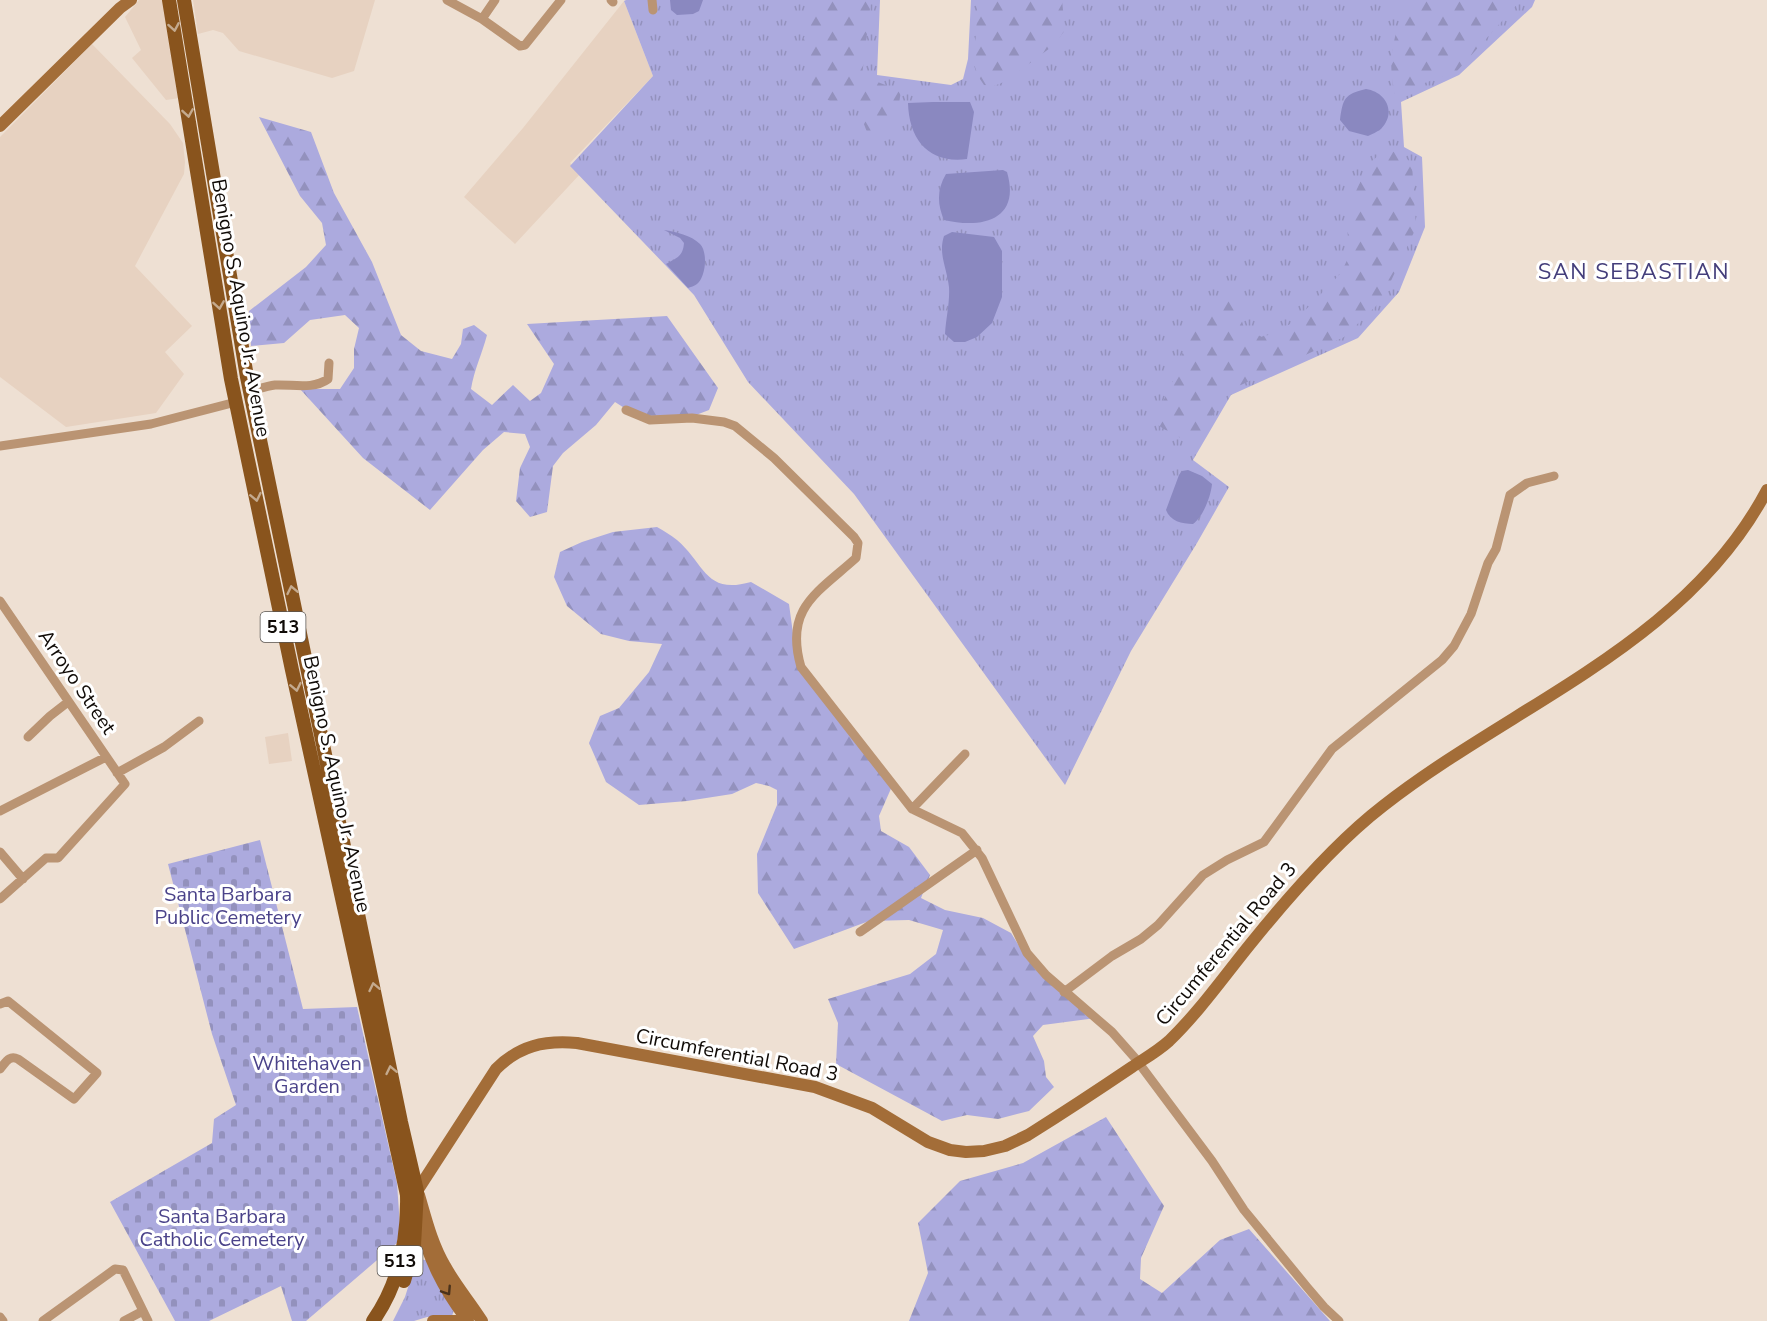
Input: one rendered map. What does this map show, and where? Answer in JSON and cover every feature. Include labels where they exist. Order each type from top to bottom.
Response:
[{"type":"main road","points":[[0,126],[122,4],[131,0]]},
{"type":"main road","name":"Benigno S. Aquino Jr. Avenue","points":[[169,0],[236,402],[288,651],[417,1219],[407,1274],[384,1321]]},
{"type":"main road","name":"Benigno S. Aquino Jr. Avenue","points":[[184,0],[250,391],[401,1122],[412,1193],[398,1270],[373,1321]]},
{"type":"main road","points":[[179,55],[194,52]]},
{"type":"main road","name":"Circumferential Road 3","points":[[412,1193],[496,1070],[512,1056],[538,1044],[556,1041],[815,1087],[872,1108],[937,1147],[966,1152],[984,1151],[1005,1146],[1028,1135],[1167,1043],[1302,883],[1382,806],[1644,633],[1700,582],[1729,549],[1756,511],[1767,490]]},
{"type":"main road","points":[[288,651],[304,648]]},
{"type":"main road","points":[[412,1193],[443,1263],[482,1321]]},
{"type":"main road","points":[[417,1219],[430,1259],[442,1284],[468,1321]]},
{"type":"main road","points":[[433,1321],[460,1321]]},
{"type":"street","points":[[447,0],[482,19],[517,45],[525,45],[561,0]]},
{"type":"street","points":[[482,19],[495,0]]},
{"type":"street","points":[[250,391],[273,385],[307,386],[324,382],[328,379],[329,363]]},
{"type":"street","points":[[0,446],[151,424],[236,402]]},
{"type":"street","points":[[626,410],[650,420],[692,418],[724,422],[735,426],[774,458],[854,537],[858,543],[856,558],[804,605],[795,635],[796,651],[801,667],[912,809],[962,833],[977,850],[1027,953],[1064,992],[1112,1032],[1139,1062],[1212,1161],[1244,1210],[1312,1294],[1339,1321]]},
{"type":"street","points":[[1064,992],[1158,925],[1203,875],[1264,842],[1332,749],[1442,660],[1454,646],[1471,614],[1488,563],[1496,549],[1510,495],[1527,483],[1554,476]]},
{"type":"street","name":"Arroyo Street","points":[[0,601],[125,784],[58,858],[45,858],[23,879]]},
{"type":"street","points":[[28,737],[68,702]]},
{"type":"street","points":[[117,773],[164,747],[199,721]]},
{"type":"street","points":[[912,809],[965,754]]},
{"type":"street","points":[[0,811],[106,757]]},
{"type":"street","points":[[860,932],[977,850]]},
{"type":"street","points":[[0,852],[23,879],[0,900]]},
{"type":"street","points":[[0,1004],[8,1001],[97,1073],[74,1099],[14,1057],[9,1058],[0,1069]]},
{"type":"street","points":[[43,1321],[115,1269],[123,1270],[148,1321]]},
{"type":"street","points":[[124,1321],[143,1311]]},
{"type":"street","points":[[0,1317],[3,1321]]},
{"type":"shaded area","points":[[139,0],[163,0],[180,98],[166,100],[132,58],[141,50],[125,17]]},
{"type":"shaded area","points":[[193,0],[375,0],[354,71],[332,78],[239,51],[223,33],[213,30],[198,34]]},
{"type":"shaded area","points":[[670,0],[703,0],[699,11],[693,14],[677,15],[671,10]]},
{"type":"shaded area","points":[[624,1],[653,76],[570,163],[581,173],[515,244],[464,197],[523,128]]},
{"type":"shaded area","points":[[92,44],[170,124],[183,143],[184,174],[135,266],[192,326],[165,352],[184,374],[156,413],[66,427],[0,377],[0,137]]},
{"type":"shaded area","points":[[1366,89],[1384,98],[1389,110],[1386,123],[1381,129],[1368,136],[1349,131],[1340,120],[1346,98]]},
{"type":"shaded area","points":[[970,102],[974,112],[967,159],[942,158],[924,147],[917,138],[912,128],[908,103]]},
{"type":"shaded area","points":[[1003,170],[1007,172],[1010,188],[1008,201],[1003,211],[995,217],[972,223],[944,220],[939,197],[946,174]]},
{"type":"shaded area","points":[[664,230],[688,236],[703,248],[704,270],[696,285],[688,288],[666,264],[681,254],[684,243],[680,238]]},
{"type":"shaded area","points":[[952,232],[994,237],[1002,251],[1002,297],[992,323],[977,337],[965,342],[954,342],[945,334],[949,287],[943,261],[942,243],[944,236]]},
{"type":"shaded area","points":[[1188,470],[1202,476],[1212,484],[1206,506],[1193,524],[1177,521],[1170,517],[1166,510],[1179,475],[1182,471]]},
{"type":"shaded area","points":[[288,733],[292,761],[269,764],[265,737]]},
{"type":"green space","points":[[817,0],[871,0],[862,76],[901,91],[896,122],[884,131],[869,137],[856,104],[832,102],[812,92],[808,71],[794,54],[807,33]]},
{"type":"green space","points":[[880,0],[877,75],[951,85],[963,79],[968,59],[971,0],[1535,0],[1532,7],[1459,75],[1401,102],[1404,147],[1422,157],[1425,227],[1399,292],[1358,338],[1231,395],[1193,460],[1229,487],[1131,651],[1065,785],[854,494],[748,382],[694,295],[570,166],[653,76],[624,1]]},
{"type":"green space","points":[[978,0],[1062,0],[1065,30],[1054,45],[1006,81],[994,86],[984,85],[974,64]]},
{"type":"green space","points":[[1404,0],[1521,0],[1457,71],[1395,94],[1391,59]]},
{"type":"green space","points":[[259,117],[311,132],[334,193],[372,262],[401,335],[421,351],[452,359],[461,344],[463,329],[474,325],[487,335],[471,389],[492,405],[513,385],[530,401],[541,393],[554,364],[527,324],[667,316],[718,388],[709,410],[683,420],[643,420],[615,402],[596,425],[563,453],[553,466],[547,512],[530,517],[516,501],[520,468],[530,447],[525,434],[504,432],[483,450],[430,510],[363,458],[300,389],[340,389],[354,368],[354,349],[359,328],[345,315],[310,320],[284,343],[251,346],[249,311],[306,267],[326,245],[322,223],[300,196]]},
{"type":"green space","points":[[1383,151],[1400,152],[1412,164],[1416,228],[1389,285],[1376,306],[1344,337],[1228,391],[1193,446],[1158,425],[1154,421],[1172,383],[1189,334],[1202,310],[1211,302],[1222,295],[1234,295],[1244,328],[1262,337],[1277,332],[1295,321],[1341,273],[1349,256],[1347,223],[1351,202],[1368,165]]},
{"type":"green space","points":[[657,527],[677,540],[715,581],[736,585],[751,582],[789,604],[797,663],[893,784],[879,816],[881,831],[909,847],[930,875],[921,898],[945,910],[983,918],[1011,933],[1026,957],[1096,1018],[1043,1025],[1033,1036],[1044,1061],[1046,1077],[1054,1087],[1029,1111],[998,1119],[967,1115],[942,1121],[836,1064],[838,1023],[828,999],[910,974],[936,954],[943,930],[909,920],[869,921],[794,949],[758,893],[757,854],[777,805],[777,790],[756,783],[732,794],[639,805],[606,782],[589,743],[600,716],[619,708],[649,672],[662,644],[629,641],[601,634],[567,606],[554,577],[560,552],[613,532]]},
{"type":"green space","points":[[260,840],[303,1009],[357,1007],[397,1183],[400,1227],[397,1243],[306,1321],[292,1321],[281,1286],[209,1321],[175,1321],[110,1202],[212,1143],[214,1119],[236,1105],[212,1034],[168,864]]},
{"type":"green space","points":[[1106,1117],[1164,1206],[1141,1258],[1140,1279],[1162,1293],[1220,1240],[1249,1229],[1330,1321],[909,1321],[928,1273],[918,1223],[960,1181],[1023,1163]]},
{"type":"green space","points":[[417,1259],[426,1260],[454,1310],[452,1316],[393,1321],[405,1297]]},
{"type":"district","name":"SAN SEBASTIAN","points":[[1634,272]]},
{"type":"park label","name":"Santa Barbara Public Cemetery","points":[[228,906]]},
{"type":"park label","name":"Whitehaven Garden","points":[[307,1074]]},
{"type":"park label","name":"Santa Barbara Catholic Cemetery","points":[[222,1228]]}]
